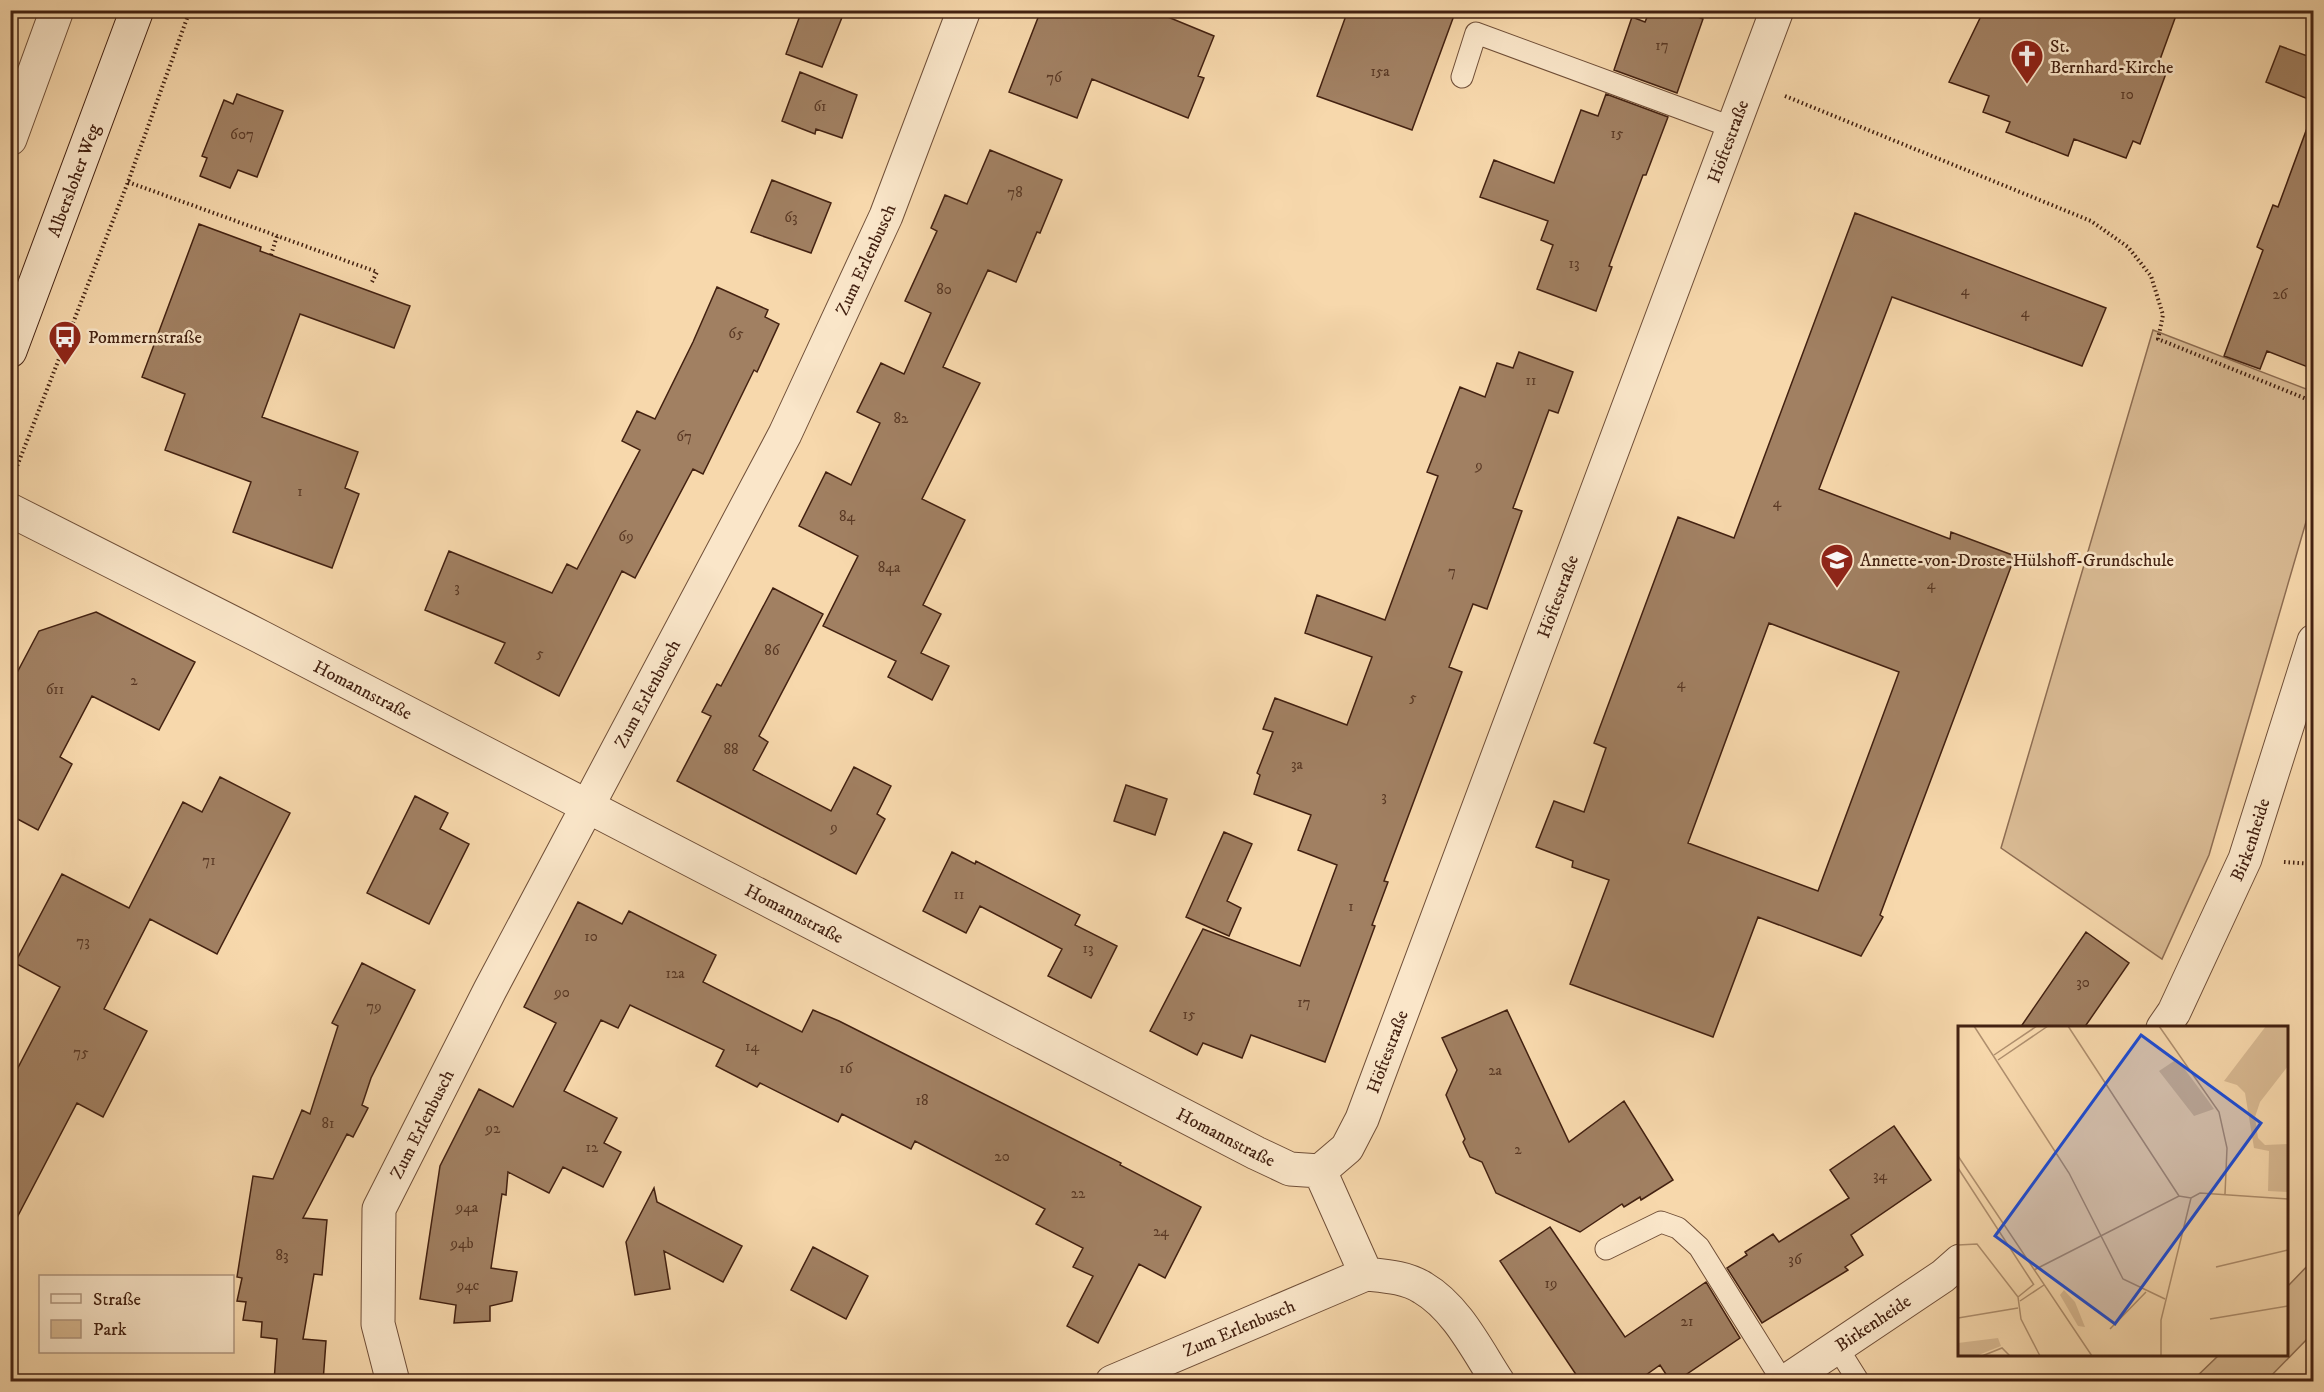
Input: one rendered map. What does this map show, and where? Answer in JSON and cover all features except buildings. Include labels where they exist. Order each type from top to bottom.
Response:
[{"type":"street","points":[[10,139],[57,10]]},
{"type":"street","name":"Albersloher Weg","points":[[10,351],[136,10]]},
{"type":"street","name":"Zum Erlenbusch","points":[[393,1382],[378,1324],[379,1209],[490,990],[785,434],[886,216],[964,10]]},
{"type":"street","name":"Höftestraße","points":[[1320,1171],[1347,1148],[1362,1119],[1777,10]]},
{"type":"street","name":"Homannstraße","points":[[11,496],[272,642],[1256,1153],[1290,1169],[1320,1171]]},
{"type":"street","name":"Birkenheide","points":[[2164,1026],[2174,1012],[2245,859],[2313,641]]},
{"type":"street","points":[[1320,1171],[1366,1274],[1396,1277],[1424,1288],[1453,1314],[1498,1382]]},
{"type":"street","name":"Birkenheide","points":[[1784,1382],[1943,1276],[1958,1262]]},
{"type":"street","name":"Zum Erlenbusch","points":[[1112,1382],[1366,1274]]},
{"type":"lane","points":[[1462,77],[1476,33],[1734,128]]},
{"type":"lane","points":[[1606,1249],[1661,1222],[1678,1228],[1699,1247],[1784,1382]]},
{"type":"lane","points":[[1837,1347],[1859,1382]]},
{"type":"path","points":[[11,496],[190,10]]},
{"type":"path","points":[[1751,82],[2091,221],[2128,247],[2151,276],[2163,315],[2158,339],[2313,402]]},
{"type":"path","points":[[128,182],[378,272],[372,282]]},
{"type":"path","points":[[271,255],[277,236]]},
{"type":"green space","points":[[2153,330],[2314,392],[2313,498],[2209,855],[2162,959],[2001,848]]},
{"type":"green space","points":[[2313,1260],[2313,1333],[2266,1381],[2192,1381],[2218,1356],[2288,1356],[2288,1286]]},
{"type":"place","name":"St. Bernhard-Kirche","points":[[2027,85]]},
{"type":"place","name":"Pommernstraße","points":[[65,366]]},
{"type":"place","name":"Annette-von-Droste-Hülshoff-Grundschule","points":[[1837,589]]}]
